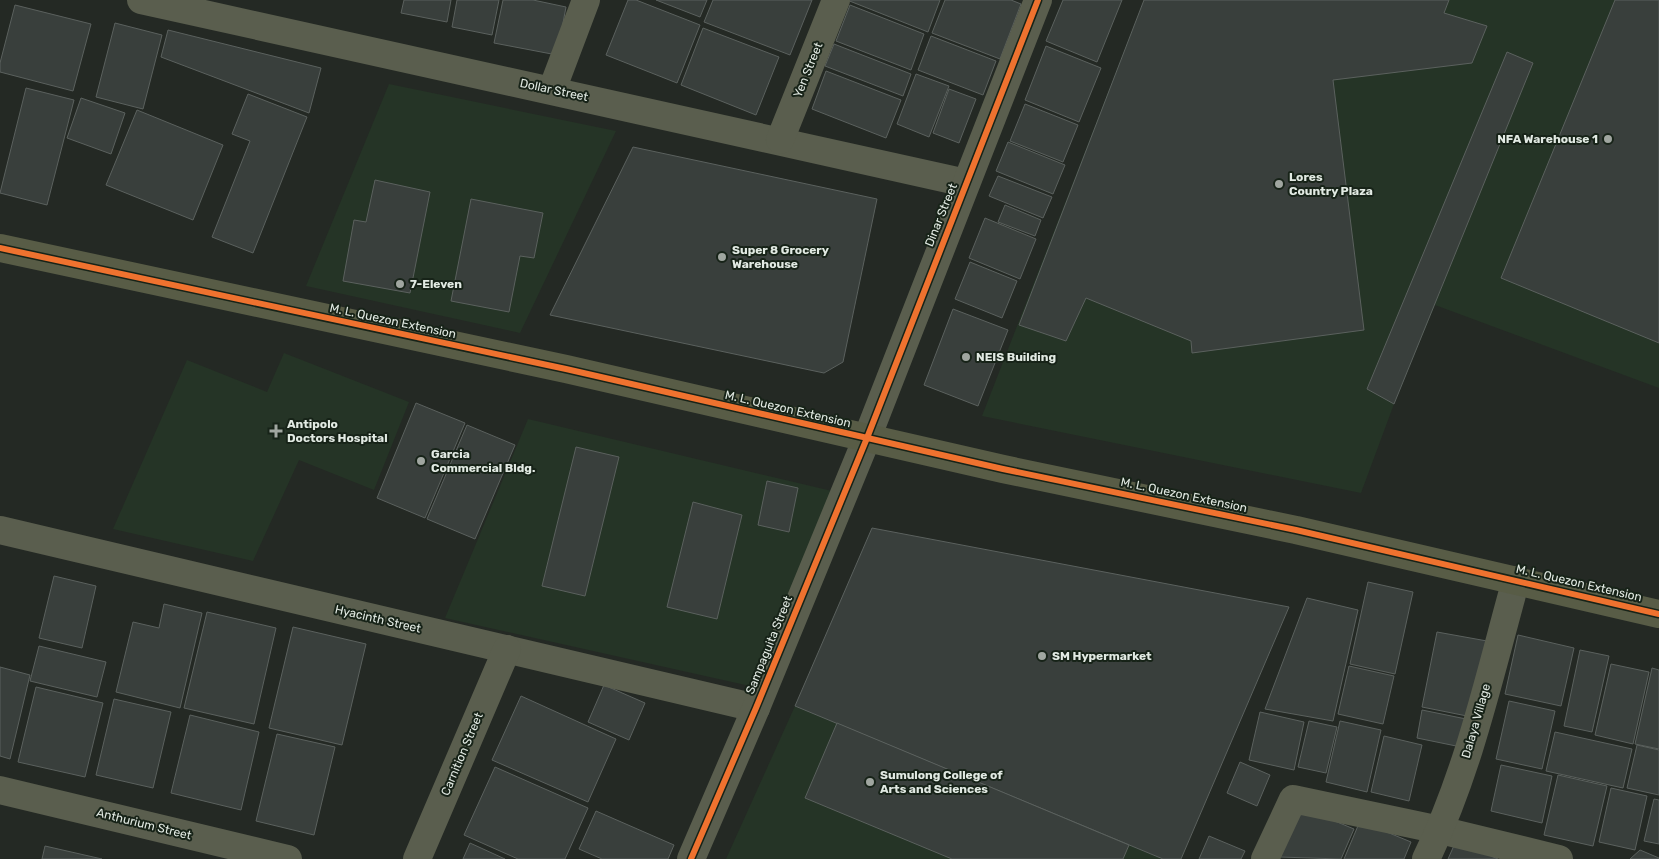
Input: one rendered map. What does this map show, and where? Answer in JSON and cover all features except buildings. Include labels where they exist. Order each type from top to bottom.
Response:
[{"type":"main road","name":"M. L. Quezon Extension","points":[[0,248],[566,369],[867,438],[1516,580],[1659,614]]},
{"type":"street","name":"Dollar Street","points":[[141,0],[780,140],[966,183]]},
{"type":"street","points":[[552,90],[586,0]]},
{"type":"street","name":"Yen Street","points":[[780,140],[836,0]]},
{"type":"street","name":"Dinar Street","points":[[867,438],[1038,0]]},
{"type":"street","name":"Sampaguita Street","points":[[690,859],[756,708],[867,438]]},
{"type":"street","name":"Hyacinth Street","points":[[0,530],[756,708]]},
{"type":"street","name":"Dalaya Village","points":[[1426,859],[1440,830],[1464,764],[1516,580]]},
{"type":"street","name":"Carnition Street","points":[[417,859],[507,649]]},
{"type":"street","name":"Anthurium Street","points":[[0,790],[288,859]]},
{"type":"street","points":[[1265,859],[1293,799],[1440,830],[1559,859]]},
{"type":"shaded area","name":"Lores Country Plaza","points":[[1144,0],[1659,0],[1659,388],[1435,305],[1394,404],[1361,493],[982,416]]},
{"type":"shaded area","points":[[389,84],[616,131],[520,333],[306,286]]},
{"type":"shaded area","name":"Antipolo Doctors Hospital","points":[[284,353],[409,402],[374,490],[299,460],[253,561],[113,529],[187,360],[267,392]]},
{"type":"shaded area","points":[[528,419],[832,491],[750,686],[445,618]]},
{"type":"shaded area","name":"Sumulong College of Arts and Sciences","points":[[795,706],[1163,859],[726,859]]},
{"type":"cycle path","points":[[691,859],[756,708],[867,438],[1038,0]]},
{"type":"cycle path","points":[[0,248],[566,369],[1003,469],[1296,530],[1659,614]]},
{"type":"place","name":"NFA Warehouse 1","points":[[1608,139]]},
{"type":"place","name":"Lores Country Plaza","points":[[1279,184]]},
{"type":"place","name":"Super 8 Grocery Warehouse","points":[[722,257]]},
{"type":"place","name":"7-Eleven","points":[[400,284]]},
{"type":"place","name":"NEIS Building","points":[[966,357]]},
{"type":"place","name":"Antipolo Doctors Hospital","points":[[276,431]]},
{"type":"place","name":"Garcia Commercial Bldg.","points":[[421,461]]},
{"type":"place","name":"SM Hypermarket","points":[[1042,656]]},
{"type":"place","name":"Sumulong College of Arts and Sciences","points":[[870,782]]}]
